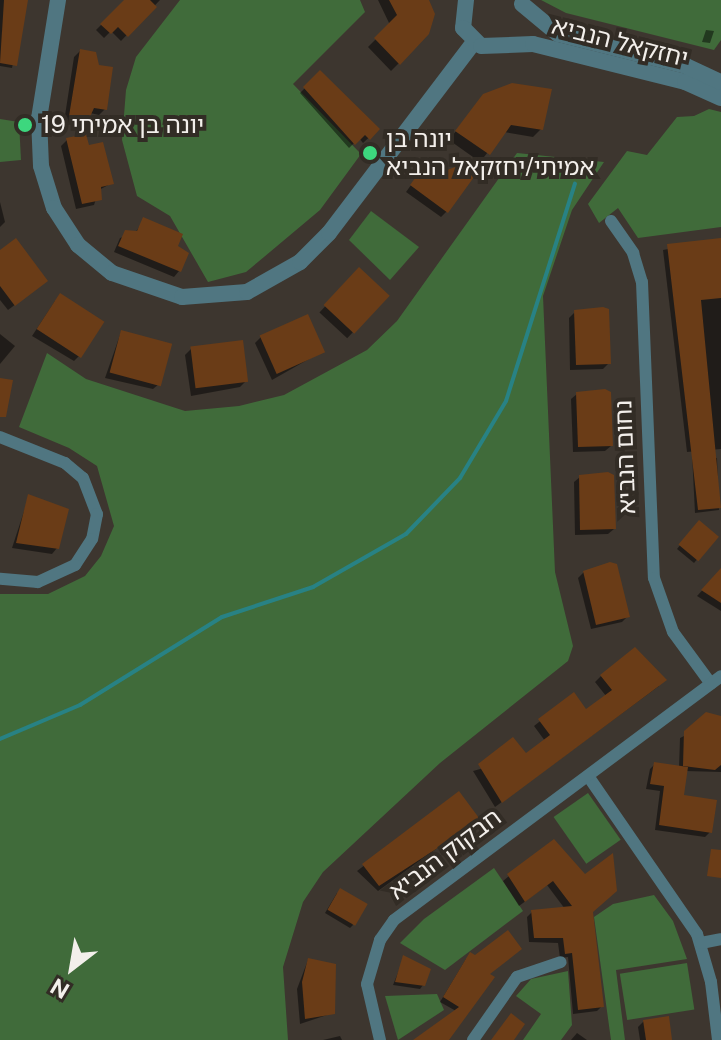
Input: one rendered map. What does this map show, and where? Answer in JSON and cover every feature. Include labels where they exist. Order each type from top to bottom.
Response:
[{"type":"street","points":[[58,0],[39,118],[41,166],[54,208],[78,245],[112,273],[182,297],[247,292],[300,262],[329,233],[474,42],[463,28],[463,2]]},
{"type":"street","points":[[505,46],[523,26],[521,2]]},
{"type":"street","name":"יחזקאל הנביא","points":[[521,2],[558,34],[686,66],[721,82]]},
{"type":"street","name":"יחזקאל הנביא","points":[[474,42],[489,48],[533,44],[685,82],[721,98]]},
{"type":"street","name":"נחום הנביא","points":[[611,221],[633,253],[642,282],[654,578],[673,632],[716,680]]},
{"type":"street","points":[[0,437],[65,463],[83,478],[97,514],[87,550],[59,576],[38,582],[0,579]]},
{"type":"street","name":"חבקוק הנביא","points":[[380,1040],[367,984],[380,940],[394,920],[716,680]]},
{"type":"street","points":[[588,776],[681,905],[701,943],[718,1040]]},
{"type":"street","points":[[701,943],[721,939]]},
{"type":"street","points":[[473,1040],[517,977],[561,962]]},
{"type":"green space","points":[[180,0],[360,0],[365,12],[293,84],[361,154],[320,210],[264,257],[246,272],[208,282],[170,216],[137,196],[122,140],[126,90],[136,57]]},
{"type":"green space","points":[[541,0],[721,0],[721,40],[714,50],[566,13]]},
{"type":"green space","points":[[709,109],[721,112],[721,227],[638,238],[618,208],[599,223],[588,204],[627,151],[647,155],[677,117],[694,116]]},
{"type":"green space","points":[[0,119],[19,122],[21,160],[0,162]]},
{"type":"green space","points":[[517,153],[604,162],[572,210],[543,296],[555,572],[573,646],[568,661],[440,763],[323,872],[303,902],[283,967],[288,1040],[0,1040],[0,594],[48,594],[85,576],[101,556],[114,526],[97,466],[69,448],[19,427],[47,353],[86,379],[185,411],[239,406],[284,395],[367,350],[397,321]]},
{"type":"green space","points":[[371,211],[419,247],[390,280],[349,240]]},
{"type":"green space","points":[[588,793],[621,840],[586,864],[554,817]]},
{"type":"green space","points":[[494,868],[523,911],[445,970],[400,943],[424,919]]},
{"type":"green space","points":[[654,895],[673,921],[687,959],[616,970],[625,1040],[611,1040],[594,917],[613,904]]},
{"type":"green space","points":[[687,963],[694,1009],[627,1020],[620,974]]},
{"type":"green space","points":[[568,971],[572,1025],[561,1040],[523,1040],[541,1014],[516,996],[531,979]]},
{"type":"green space","points":[[437,994],[444,1010],[398,1040],[385,996]]},
{"type":"building","points":[[4,0],[28,0],[17,66],[0,63]]},
{"type":"building","points":[[124,0],[150,0],[157,7],[128,37],[118,27],[111,34],[100,24]]},
{"type":"building","points":[[389,0],[429,0],[435,14],[429,34],[400,65],[374,38],[397,15]]},
{"type":"building","points":[[80,49],[96,52],[99,65],[113,67],[107,110],[94,108],[89,119],[69,116]]},
{"type":"building","points":[[320,70],[380,129],[370,140],[365,135],[355,145],[303,87]]},
{"type":"building","points":[[512,83],[552,89],[543,130],[511,125],[490,155],[455,131],[483,94]]},
{"type":"building","points":[[86,134],[89,145],[103,142],[114,184],[101,187],[102,200],[82,204],[66,138]]},
{"type":"building","points":[[424,166],[436,174],[458,166],[474,177],[448,213],[410,185]]},
{"type":"building","points":[[143,217],[183,234],[178,246],[189,253],[181,272],[118,246],[125,230],[137,231]]},
{"type":"building","points":[[16,238],[48,281],[15,306],[0,286],[0,250]]},
{"type":"building","points":[[721,238],[721,298],[701,300],[721,508],[698,510],[667,244]]},
{"type":"building","points":[[359,267],[390,296],[354,334],[324,305]]},
{"type":"building","points":[[60,293],[104,322],[81,358],[37,329]]},
{"type":"building","points":[[609,309],[611,364],[576,365],[574,310]]},
{"type":"building","points":[[308,314],[325,352],[277,374],[260,336]]},
{"type":"building","points":[[121,330],[172,344],[161,386],[110,373]]},
{"type":"building","points":[[243,340],[248,382],[196,388],[190,346]]},
{"type":"building","points":[[0,378],[13,380],[6,417],[0,417]]},
{"type":"building","points":[[605,389],[611,392],[613,446],[578,447],[576,392]]},
{"type":"building","points":[[608,472],[614,475],[616,529],[580,530],[579,475]]},
{"type":"building","points":[[28,494],[69,509],[59,549],[16,543]]},
{"type":"building","points":[[699,520],[719,537],[698,561],[678,545]]},
{"type":"building","points":[[610,562],[617,564],[630,617],[596,625],[583,571]]},
{"type":"building","points":[[721,568],[721,603],[701,590]]},
{"type":"building","points":[[635,647],[667,680],[502,803],[478,764],[513,737],[526,753],[550,735],[538,719],[574,692],[586,709],[612,690],[600,675]]},
{"type":"building","points":[[706,712],[721,716],[721,765],[715,770],[683,766],[684,731]]},
{"type":"building","points":[[654,762],[688,767],[684,795],[717,800],[712,833],[659,825],[664,786],[650,784]]},
{"type":"building","points":[[459,791],[479,818],[459,834],[463,839],[454,845],[450,840],[379,886],[362,864]]},
{"type":"building","points":[[554,839],[585,874],[613,853],[617,891],[593,912],[604,1007],[578,1010],[572,953],[565,954],[563,938],[534,938],[531,910],[572,906],[553,881],[525,902],[507,874]]},
{"type":"building","points":[[711,849],[721,850],[721,878],[707,876]]},
{"type":"building","points":[[340,888],[368,904],[355,926],[328,910]]},
{"type":"building","points":[[508,930],[522,949],[490,974],[495,977],[449,1040],[413,1040],[459,1007],[443,997],[470,952],[475,955]]},
{"type":"building","points":[[403,955],[431,969],[425,986],[395,982]]},
{"type":"building","points":[[308,958],[336,964],[335,1014],[305,1019],[302,982]]},
{"type":"building","points":[[511,1013],[525,1024],[514,1040],[491,1040]]},
{"type":"building","points":[[669,1016],[672,1040],[646,1040],[643,1020]]},
{"type":"waterway","points":[[0,739],[80,705],[222,617],[313,587],[406,534],[460,478],[506,401],[575,184]]},
{"type":"place","name":"יונה בן אמיתי 19","points":[[25,125]]},
{"type":"place","name":"יונה בן אמיתי/יחזקאל הנביא","points":[[370,153]]}]
